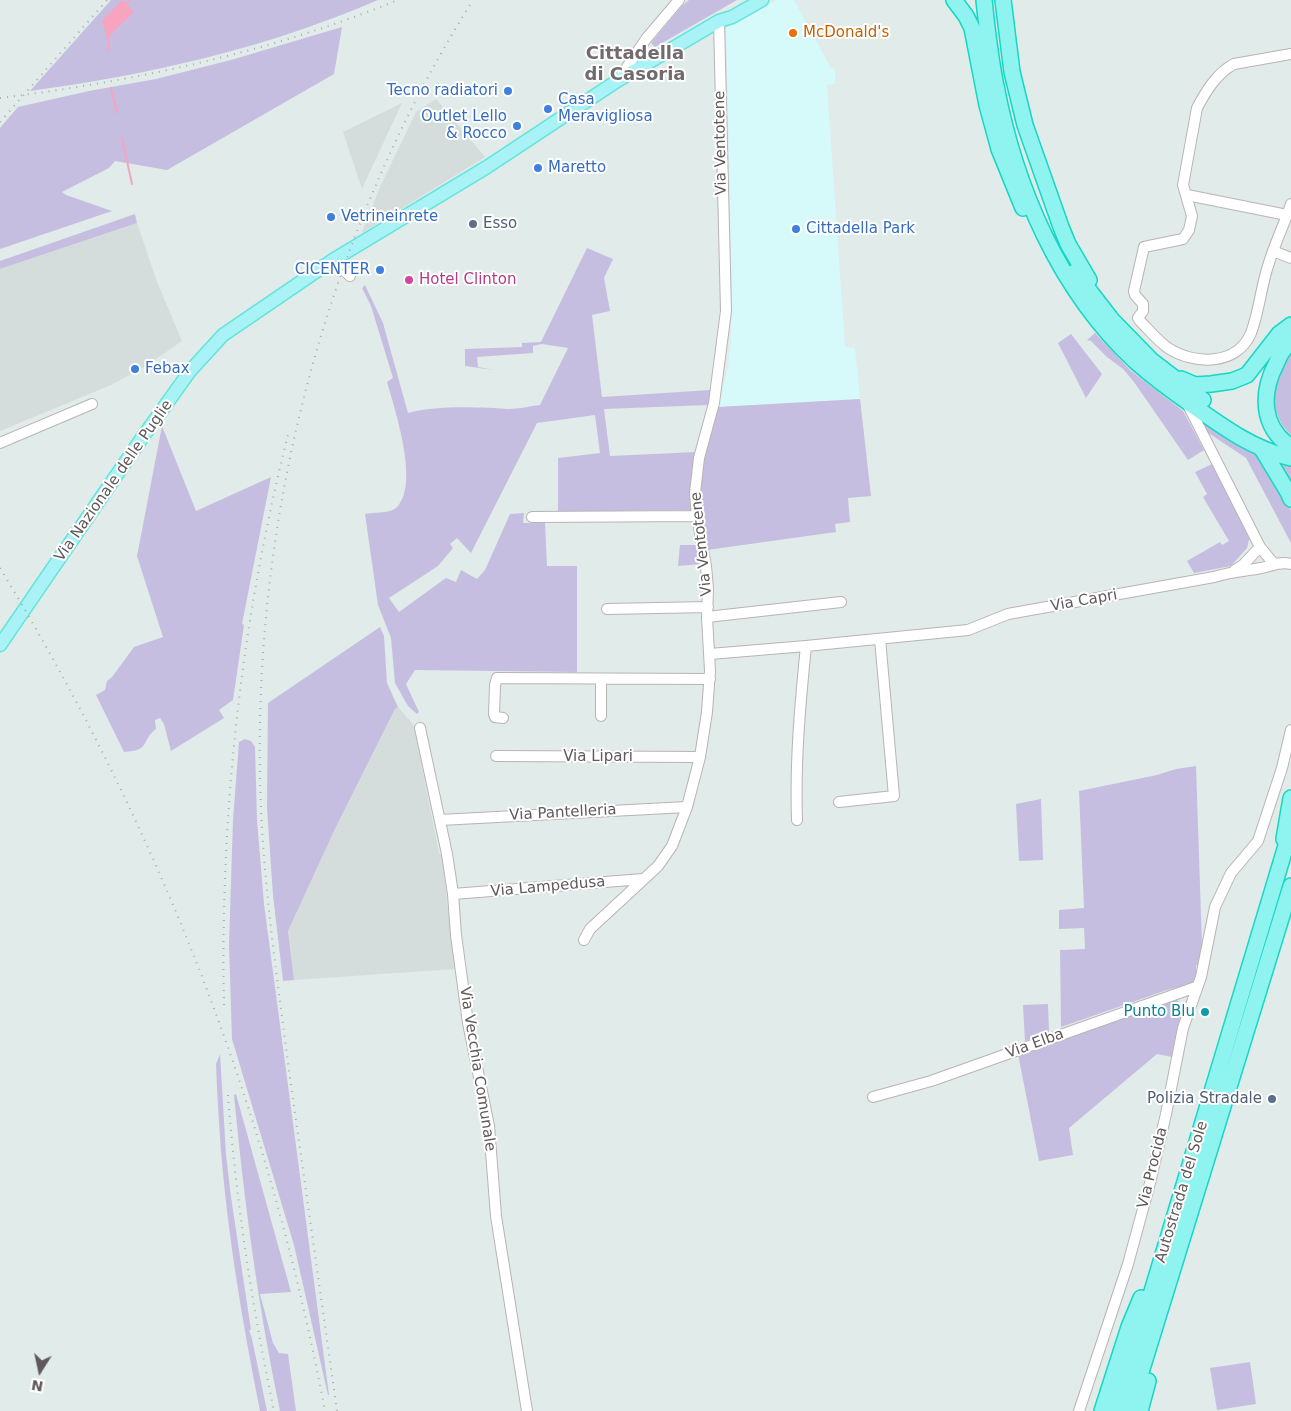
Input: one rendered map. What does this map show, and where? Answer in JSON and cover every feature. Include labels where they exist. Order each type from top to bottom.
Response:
[{"type":"highway","points":[[954,0],[966,16]]},
{"type":"highway","points":[[960,0],[974,35],[987,105],[1006,169],[1041,244],[1059,272],[1077,292]]},
{"type":"highway","points":[[984,0],[1014,124],[1044,212],[1077,276],[1112,320],[1152,361],[1168,374],[1240,427],[1269,442],[1291,448]]},
{"type":"highway","points":[[994,0],[996,88],[1016,164],[1042,232],[1077,292],[1102,325],[1134,360],[1186,401],[1236,436],[1262,449],[1291,458]]},
{"type":"highway","points":[[1003,0],[1017,96],[1035,157],[1068,244],[1112,320]]},
{"type":"highway","points":[[1168,374],[1195,385],[1232,381],[1247,375],[1279,334],[1291,324]]},
{"type":"highway","points":[[1291,342],[1283,348],[1268,380],[1266,405],[1271,425],[1283,442],[1291,448]]},
{"type":"highway","points":[[1262,449],[1291,499]]},
{"type":"highway","points":[[1276,878],[1291,798]]},
{"type":"highway","name":"Autostrada del Sole","points":[[1129,1411],[1173,1244],[1291,829]]},
{"type":"highway","name":"Autostrada del Sole","points":[[1116,1411],[1291,886]]},
{"type":"highway","points":[[1102,1411],[1129,1326],[1147,1283],[1173,1244]]},
{"type":"highway","points":[[1140,1411],[1161,1336],[1173,1244]]},
{"type":"main road","name":"Via Nazionale delle Puglie","points":[[0,645],[190,371],[223,335],[333,260],[487,167],[617,81],[719,21],[732,17],[757,3]]},
{"type":"street","points":[[617,81],[646,39],[679,0]]},
{"type":"street","name":"Via Ventotene","points":[[584,940],[590,929],[658,866],[672,846],[687,807],[700,757],[707,712],[710,654],[706,566],[695,493],[699,458],[714,403],[727,331],[724,96],[719,21]]},
{"type":"street","points":[[646,39],[642,51],[643,55],[648,59],[654,58]]},
{"type":"street","points":[[1291,54],[1234,64],[1226,68],[1212,83],[1197,108],[1183,185],[1192,216],[1186,236],[1183,239],[1144,247],[1134,291],[1143,304],[1143,311],[1138,318],[1140,322],[1166,347],[1178,354],[1191,358],[1214,359],[1236,352],[1244,345],[1251,332],[1268,265],[1291,204]]},
{"type":"street","points":[[1187,195],[1287,215]]},
{"type":"street","points":[[1274,251],[1291,258]]},
{"type":"street","points":[[333,260],[350,276]]},
{"type":"street","points":[[1186,401],[1260,547],[1274,564],[1282,562],[1291,564]]},
{"type":"street","points":[[0,443],[92,404]]},
{"type":"street","points":[[532,517],[697,516]]},
{"type":"street","points":[[1232,572],[1243,565],[1260,547]]},
{"type":"street","name":"Via Capri","points":[[710,654],[968,630],[1008,614],[1214,578],[1232,572],[1274,564]]},
{"type":"street","points":[[607,609],[708,612],[841,602]]},
{"type":"street","points":[[839,802],[894,796],[880,639]]},
{"type":"street","points":[[797,820],[798,726],[806,646]]},
{"type":"street","points":[[503,718],[495,717],[494,714],[497,678],[710,679]]},
{"type":"street","points":[[601,679],[601,716]]},
{"type":"street","name":"Via Vecchia Comunale","points":[[420,728],[440,820],[453,894],[456,935],[468,1023],[490,1126],[496,1216],[527,1411]]},
{"type":"street","name":"Via Procida","points":[[1078,1411],[1128,1264],[1166,1114],[1182,1028],[1201,977],[1215,907],[1230,873],[1258,841],[1282,768],[1291,730]]},
{"type":"street","name":"Via Lipari","points":[[496,756],[700,757]]},
{"type":"street","name":"Via Pantelleria","points":[[440,820],[687,807]]},
{"type":"street","name":"Via Lampedusa","points":[[453,894],[643,879]]},
{"type":"street","name":"Via Elba","points":[[873,1097],[931,1081],[1196,987]]},
{"type":"shaded area","points":[[111,0],[378,0],[294,32],[207,58],[119,77],[30,91]]},
{"type":"shaded area","points":[[122,0],[134,12],[107,38],[102,21]]},
{"type":"shaded area","points":[[689,0],[737,0],[655,47],[651,43]]},
{"type":"shaded area","points":[[777,0],[794,0],[831,68],[835,69],[835,84],[827,85],[845,347],[855,348],[860,399],[718,407],[728,367],[732,300],[726,27]]},
{"type":"shaded area","points":[[342,27],[334,74],[167,170],[115,161],[109,168],[62,192],[112,211],[0,249],[0,128],[18,107],[89,91],[156,79],[231,60]]},
{"type":"shaded area","points":[[436,99],[485,157],[362,233],[380,187],[416,112]]},
{"type":"shaded area","points":[[402,103],[366,180],[362,189],[343,132]]},
{"type":"shaded area","points":[[135,214],[137,223],[0,269],[0,261]]},
{"type":"shaded area","points":[[137,223],[157,282],[182,341],[144,367],[111,385],[0,431],[0,269]]},
{"type":"shaded area","points":[[587,248],[613,259],[604,278],[610,311],[592,315],[602,397],[711,390],[708,405],[604,409],[610,456],[696,452],[692,510],[613,511],[609,513],[577,514],[558,512],[558,458],[600,453],[595,415],[537,423],[471,553],[457,538],[450,544],[453,548],[438,566],[389,598],[399,612],[446,578],[456,582],[461,570],[477,579],[485,570],[510,514],[524,513],[523,523],[545,523],[547,566],[577,566],[577,672],[415,670],[406,684],[419,712],[417,714],[408,706],[395,683],[391,638],[378,605],[365,514],[387,512],[398,506],[404,495],[406,464],[400,427],[387,382],[393,378],[371,306],[362,288],[365,285],[383,323],[408,413],[444,408],[517,409],[540,405],[568,348],[542,344],[533,346],[533,353],[477,357],[478,367],[494,370],[465,366],[465,349],[522,347],[522,343],[541,342]]},
{"type":"shaded area","points":[[1095,333],[1130,370],[1183,411],[1204,450],[1188,460],[1134,382],[1123,369],[1107,357],[1091,341],[1087,340]]},
{"type":"shaded area","points":[[1071,334],[1102,374],[1086,398],[1058,343]]},
{"type":"shaded area","points":[[1291,354],[1291,435],[1278,417],[1274,395],[1279,373]]},
{"type":"shaded area","points":[[860,399],[871,496],[848,498],[850,522],[835,524],[836,532],[707,550],[699,495],[706,447],[718,407]]},
{"type":"shaded area","points":[[1203,423],[1209,423],[1226,437],[1259,456],[1285,495],[1291,511],[1291,543],[1246,458],[1204,430]]},
{"type":"shaded area","points":[[162,426],[196,511],[271,477],[242,624],[244,625],[233,700],[219,710],[224,718],[171,751],[164,724],[160,718],[155,720],[156,729],[142,747],[124,752],[96,695],[105,690],[107,681],[134,647],[163,637],[137,556]]},
{"type":"shaded area","points":[[1274,461],[1291,465],[1291,491]]},
{"type":"shaded area","points":[[1212,464],[1250,536],[1247,548],[1231,566],[1194,573],[1187,561],[1220,542],[1222,545],[1229,541],[1203,497],[1207,494],[1195,472]]},
{"type":"shaded area","points":[[680,545],[698,545],[701,564],[678,566]]},
{"type":"shaded area","points":[[380,627],[384,636],[387,683],[398,707],[395,709],[335,829],[288,931],[294,980],[283,981],[273,895],[267,808],[268,703]]},
{"type":"shaded area","points":[[398,707],[414,727],[439,853],[442,856],[455,969],[294,980],[288,931],[335,829],[395,709]]},
{"type":"shaded area","points":[[245,739],[251,741],[255,747],[257,820],[264,904],[329,1395],[294,1245],[232,1039],[229,945],[233,820],[239,742]]},
{"type":"shaded area","points":[[1196,766],[1202,945],[1201,965],[1196,965],[1196,978],[1192,984],[1167,990],[1061,1027],[1060,950],[1085,949],[1084,928],[1059,929],[1059,910],[1084,908],[1079,791]]},
{"type":"shaded area","points":[[1041,799],[1043,860],[1019,861],[1016,804]]},
{"type":"shaded area","points":[[1177,998],[1183,1011],[1172,1057],[1157,1054],[1069,1128],[1073,1155],[1039,1161],[1018,1054]]},
{"type":"shaded area","points":[[1048,1004],[1049,1032],[1025,1041],[1023,1005]]},
{"type":"shaded area","points":[[220,1054],[226,1155],[231,1197],[251,1330],[249,1330],[267,1411],[260,1411],[232,1249],[224,1184],[218,1108],[216,1064]]},
{"type":"shaded area","points":[[236,1094],[291,1292],[260,1294],[273,1343],[279,1353],[288,1354],[296,1411],[280,1411],[272,1372],[247,1214],[234,1095]]},
{"type":"shaded area","points":[[1250,1362],[1256,1404],[1217,1410],[1210,1368]]},
{"type":"waterway","points":[[126,4],[129,0]]},
{"type":"waterway","points":[[108,37],[109,50]]},
{"type":"waterway","points":[[111,88],[117,113]]},
{"type":"waterway","points":[[122,138],[132,184]]},
{"type":"railway","points":[[0,122],[107,0]]},
{"type":"railway","points":[[0,98],[102,83],[202,62],[301,35],[398,0]]},
{"type":"railway","points":[[337,1411],[289,1071],[272,940],[266,875],[261,809],[261,703],[268,598],[283,492],[306,388],[337,286],[375,187],[420,92],[473,0]]},
{"type":"railway","points":[[224,1005],[226,861],[230,789],[237,718],[246,646],[258,576],[288,435]]},
{"type":"railway","points":[[0,568],[58,667],[110,768],[158,870],[201,974],[239,1080],[273,1188],[301,1299],[325,1411]]},
{"type":"railway","points":[[228,1095],[235,1174],[246,1253],[274,1411]]},
{"type":"place","name":"McDonald's","points":[[793,33]]},
{"type":"place","name":"Tecno radiatori","points":[[508,91]]},
{"type":"place","name":"Casa Meravigliosa","points":[[548,109]]},
{"type":"place","name":"Outlet Lello & Rocco","points":[[517,126]]},
{"type":"place","name":"Maretto","points":[[538,168]]},
{"type":"place","name":"Vetrineinrete","points":[[331,217]]},
{"type":"place","name":"Esso","points":[[473,224]]},
{"type":"place","name":"Cittadella Park","points":[[796,229]]},
{"type":"place","name":"CICENTER","points":[[380,270]]},
{"type":"place","name":"Hotel Clinton","points":[[409,280]]},
{"type":"place","name":"Febax","points":[[135,369]]},
{"type":"place","name":"Punto Blu","points":[[1205,1012]]},
{"type":"place","name":"Polizia Stradale","points":[[1272,1099]]},
{"type":"district","name":"Cittadella di Casoria","points":[[635,64]]}]
